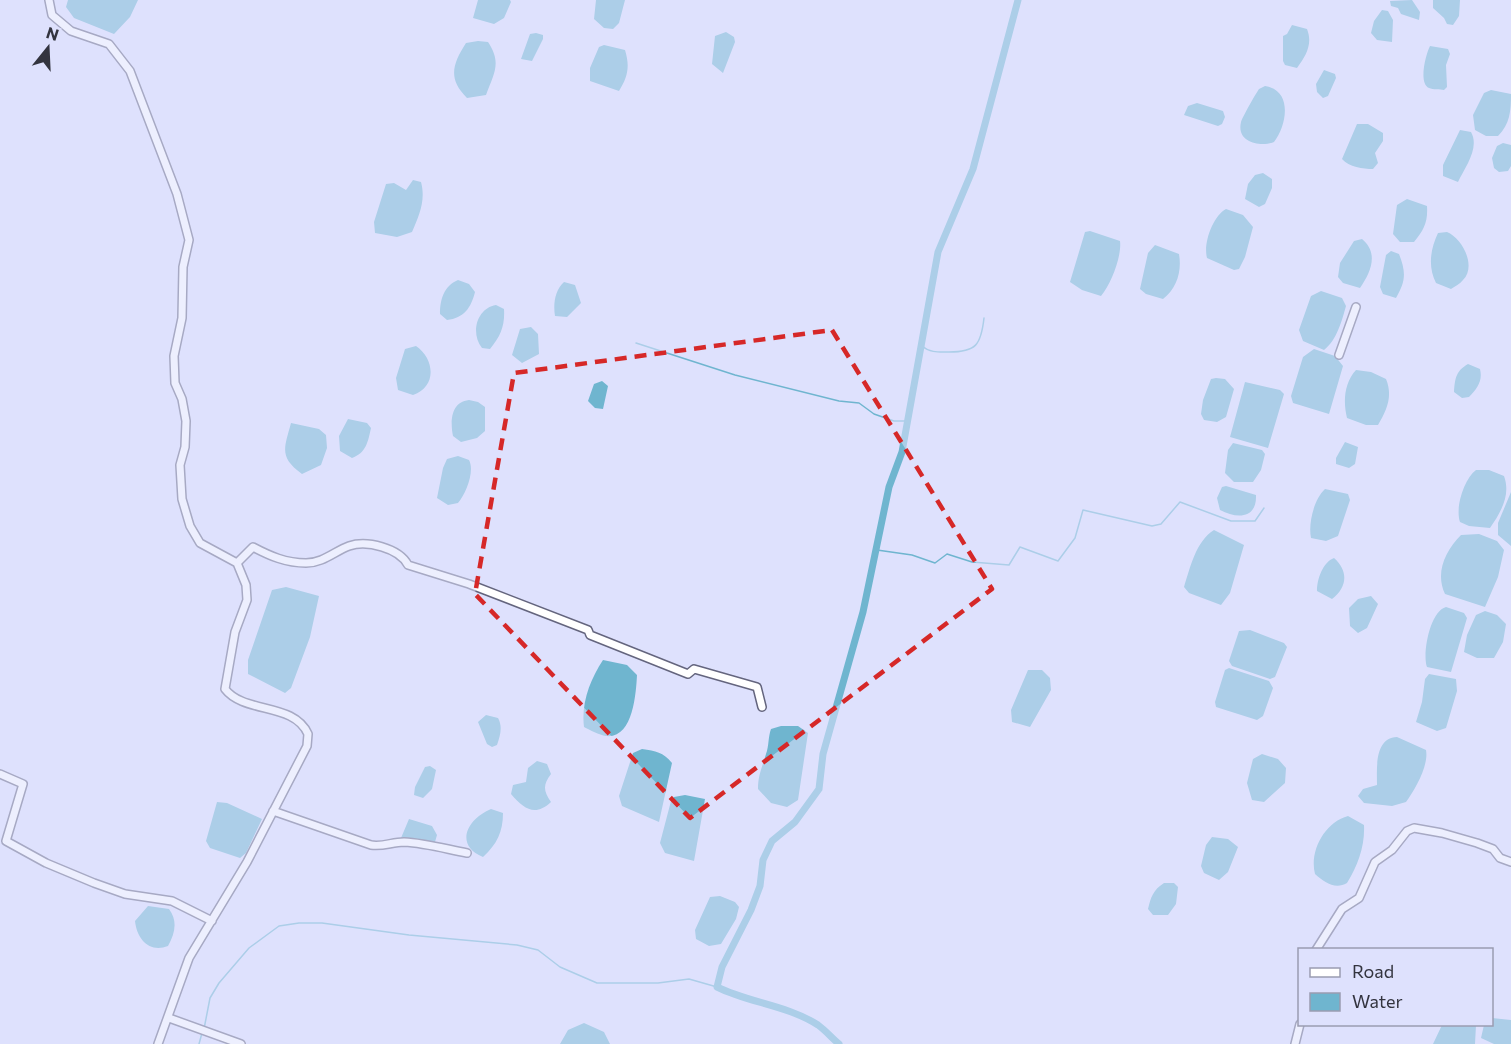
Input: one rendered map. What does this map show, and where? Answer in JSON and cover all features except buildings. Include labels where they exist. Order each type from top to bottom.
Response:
[{"type":"street","points":[[49,0],[52,15],[70,31],[109,44],[129,71],[177,194],[189,240],[183,267],[182,318],[174,356],[175,383],[182,399],[186,421],[185,447],[180,465],[182,499],[190,526],[200,543],[237,563],[246,585],[248,600],[235,632],[225,689],[237,698],[297,721],[308,734],[307,747],[212,921],[189,958],[178,983],[169,1018],[158,1044]]},
{"type":"street","points":[[1339,354],[1356,307]]},
{"type":"street","points":[[237,563],[253,547],[275,559],[308,563],[333,556],[350,545],[383,547],[400,554],[408,565],[509,599],[588,630],[590,635],[651,657],[662,665],[688,674],[694,669],[757,687],[762,707]]},
{"type":"street","points":[[0,774],[23,784],[6,841],[46,863],[94,883],[125,894],[172,901],[212,921]]},
{"type":"street","points":[[273,811],[371,845],[382,847],[400,842],[418,843],[467,853]]},
{"type":"street","points":[[1318,948],[1342,909],[1359,898],[1376,862],[1392,850],[1407,831],[1414,828],[1477,843],[1493,849],[1500,858],[1511,862]]},
{"type":"street","points":[[169,1018],[241,1044]]},
{"type":"street","points":[[1295,1044],[1299,1026]]},
{"type":"highlighted area","points":[[832,330],[992,589],[690,818],[475,594],[514,373]]},
{"type":"water","points":[[68,0],[138,0],[130,17],[114,34],[74,18],[66,7]]},
{"type":"water","points":[[478,0],[510,0],[511,2],[504,18],[494,24],[473,18]]},
{"type":"water","points":[[596,0],[625,0],[619,23],[613,29],[604,28],[594,19]]},
{"type":"water","points":[[1412,0],[1420,12],[1419,20],[1401,14],[1398,8],[1391,6],[1390,1]]},
{"type":"water","points":[[1433,0],[1460,0],[1459,16],[1453,25],[1447,24],[1433,8]]},
{"type":"water","points":[[1382,10],[1388,11],[1393,20],[1392,42],[1377,40],[1371,33],[1374,21]]},
{"type":"water","points":[[1292,25],[1307,29],[1309,34],[1308,50],[1297,68],[1285,65],[1283,61],[1283,36],[1287,34]]},
{"type":"water","points":[[726,32],[734,37],[735,42],[723,73],[712,64],[715,36]]},
{"type":"water","points":[[530,34],[543,35],[543,39],[532,61],[521,59]]},
{"type":"water","points":[[488,42],[492,49],[496,62],[494,74],[486,95],[467,98],[457,84],[455,65],[466,43]]},
{"type":"water","points":[[604,45],[625,50],[627,71],[619,91],[590,81],[590,68],[599,47]]},
{"type":"water","points":[[1430,46],[1448,49],[1450,54],[1446,65],[1447,87],[1444,90],[1429,88],[1424,80],[1425,61]]},
{"type":"water","points":[[1324,70],[1335,74],[1336,78],[1328,96],[1323,98],[1317,92],[1316,84]]},
{"type":"water","points":[[1265,86],[1280,94],[1285,109],[1282,127],[1274,142],[1263,144],[1246,139],[1240,129],[1241,122],[1259,89]]},
{"type":"water","points":[[1491,90],[1511,94],[1509,117],[1498,136],[1486,136],[1475,130],[1473,115],[1484,93]]},
{"type":"water","points":[[1197,103],[1223,111],[1225,117],[1222,124],[1218,126],[1184,115],[1188,106]]},
{"type":"water","points":[[1357,124],[1368,124],[1383,133],[1383,141],[1375,153],[1378,163],[1373,169],[1352,166],[1342,159]]},
{"type":"water","points":[[1460,130],[1471,132],[1474,144],[1458,182],[1443,176],[1443,165]]},
{"type":"water","points":[[1503,143],[1511,145],[1511,166],[1508,171],[1499,172],[1494,168],[1492,158],[1497,146]]},
{"type":"water","points":[[1263,173],[1272,179],[1272,188],[1265,204],[1259,207],[1245,199],[1248,184],[1255,175]]},
{"type":"water","points":[[413,180],[421,182],[423,195],[412,232],[397,237],[375,233],[374,222],[386,184],[394,183],[406,190]]},
{"type":"water","points":[[1407,199],[1427,206],[1427,217],[1423,230],[1414,242],[1400,242],[1393,234],[1397,205]]},
{"type":"water","points":[[1226,209],[1243,215],[1253,227],[1245,257],[1239,269],[1234,270],[1207,258],[1206,252],[1213,224]]},
{"type":"water","points":[[1090,231],[1120,241],[1115,270],[1101,296],[1082,290],[1070,282],[1085,232]]},
{"type":"water","points":[[1447,232],[1453,235],[1462,246],[1469,267],[1462,281],[1451,289],[1436,283],[1431,265],[1433,246],[1438,233]]},
{"type":"water","points":[[1362,239],[1370,250],[1372,263],[1360,288],[1343,283],[1338,277],[1340,263],[1354,241]]},
{"type":"water","points":[[1155,245],[1179,254],[1180,267],[1177,279],[1172,290],[1163,299],[1146,294],[1140,289],[1148,253]]},
{"type":"water","points":[[1391,251],[1399,254],[1404,271],[1402,286],[1396,298],[1383,294],[1380,287],[1386,255]]},
{"type":"water","points":[[458,280],[469,284],[475,292],[466,311],[458,317],[447,320],[440,314],[442,298],[446,289]]},
{"type":"water","points":[[564,282],[575,285],[581,303],[567,317],[555,316],[555,298]]},
{"type":"water","points":[[1321,291],[1342,298],[1346,306],[1336,335],[1324,350],[1303,341],[1299,330],[1311,296]]},
{"type":"water","points":[[496,305],[504,309],[502,330],[490,349],[482,348],[476,335],[477,322],[484,311]]},
{"type":"water","points":[[531,327],[538,334],[539,354],[522,363],[512,355],[520,329]]},
{"type":"water","points":[[416,346],[427,358],[431,372],[426,386],[413,395],[398,390],[396,378],[405,349]]},
{"type":"water","points":[[1314,349],[1335,356],[1343,366],[1329,414],[1293,403],[1291,396],[1303,357]]},
{"type":"water","points":[[1468,364],[1480,369],[1481,377],[1472,394],[1462,398],[1454,392],[1455,383],[1459,372]]},
{"type":"water","points":[[1356,370],[1371,372],[1386,379],[1389,391],[1388,403],[1378,425],[1366,425],[1347,418],[1346,393],[1349,381]]},
{"type":"water","points":[[1211,379],[1225,379],[1234,389],[1226,417],[1217,422],[1204,420],[1201,414],[1203,400]]},
{"type":"water","points":[[602,381],[608,386],[603,409],[595,408],[588,401],[594,384]]},
{"type":"water","points":[[1245,382],[1280,390],[1284,394],[1268,448],[1230,437]]},
{"type":"water","points":[[469,400],[485,407],[485,431],[477,438],[461,442],[453,436],[453,413],[458,404]]},
{"type":"water","points":[[348,419],[367,423],[371,428],[363,450],[352,458],[340,451],[339,436]]},
{"type":"water","points":[[291,423],[319,429],[326,435],[327,448],[321,465],[302,474],[290,463],[285,452]]},
{"type":"water","points":[[1345,442],[1358,447],[1355,464],[1349,468],[1336,464],[1336,458]]},
{"type":"water","points":[[1233,443],[1262,450],[1265,454],[1261,470],[1253,482],[1234,482],[1225,473],[1228,450]]},
{"type":"water","points":[[458,456],[469,460],[470,476],[467,488],[458,503],[448,505],[437,498],[443,468],[447,459]]},
{"type":"water","points":[[1476,470],[1489,470],[1504,476],[1506,483],[1504,503],[1490,528],[1469,526],[1460,522],[1459,509],[1462,494],[1468,480]]},
{"type":"water","points":[[1226,486],[1256,495],[1250,513],[1239,516],[1220,510],[1217,498],[1222,487]]},
{"type":"water","points":[[1325,489],[1348,494],[1350,500],[1338,536],[1326,541],[1311,538],[1310,532],[1315,505]]},
{"type":"water","points":[[1511,492],[1511,546],[1498,535],[1498,523]]},
{"type":"water","points":[[1214,530],[1244,545],[1230,593],[1221,605],[1189,593],[1184,587],[1198,548]]},
{"type":"water","points":[[1479,534],[1497,541],[1504,550],[1498,577],[1485,607],[1445,594],[1441,578],[1446,555],[1455,541],[1461,535]]},
{"type":"water","points":[[1334,558],[1342,568],[1344,579],[1341,590],[1332,599],[1317,591],[1321,572]]},
{"type":"water","points":[[286,587],[319,596],[310,637],[291,688],[285,693],[248,674],[248,660],[272,590]]},
{"type":"water","points":[[1371,596],[1378,604],[1367,628],[1358,633],[1350,626],[1349,608],[1358,599]]},
{"type":"water","points":[[1446,607],[1464,613],[1467,618],[1451,672],[1427,667],[1426,661],[1427,643],[1432,624],[1440,610]]},
{"type":"water","points":[[1485,611],[1497,615],[1506,624],[1503,642],[1494,658],[1477,658],[1464,652],[1467,635],[1476,615]]},
{"type":"water","points":[[1250,630],[1284,643],[1287,647],[1275,677],[1270,679],[1232,666],[1229,661],[1239,631]]},
{"type":"water","points":[[603,660],[627,665],[637,675],[634,703],[627,723],[615,735],[606,736],[584,727],[583,718],[588,692]]},
{"type":"water","points":[[1229,668],[1269,681],[1273,688],[1263,716],[1257,720],[1216,707],[1215,702],[1225,670]]},
{"type":"water","points":[[1028,670],[1042,670],[1050,678],[1051,690],[1030,727],[1012,722],[1011,710]]},
{"type":"water","points":[[1429,674],[1456,679],[1457,691],[1446,728],[1437,731],[1416,722],[1425,679]]},
{"type":"water","points":[[486,715],[498,718],[500,725],[497,745],[492,747],[487,744],[478,722]]},
{"type":"water","points":[[781,726],[798,726],[808,733],[798,800],[787,807],[771,803],[758,789],[759,775],[771,729]]},
{"type":"water","points":[[1397,737],[1426,750],[1425,763],[1417,784],[1406,802],[1392,806],[1364,803],[1358,796],[1363,789],[1377,785],[1377,763],[1381,748],[1384,743]]},
{"type":"water","points":[[642,749],[659,753],[672,763],[659,822],[622,806],[619,796],[633,753]]},
{"type":"water","points":[[1262,754],[1278,759],[1286,768],[1285,783],[1264,802],[1252,800],[1247,783],[1253,759]]},
{"type":"water","points":[[537,761],[547,764],[551,774],[546,781],[545,788],[551,802],[535,810],[520,804],[511,794],[513,785],[526,782],[528,768]]},
{"type":"water","points":[[430,766],[436,770],[432,789],[423,798],[414,795],[415,787],[425,767]]},
{"type":"water","points":[[685,795],[705,799],[694,861],[665,853],[660,843],[671,801],[674,797]]},
{"type":"water","points":[[217,802],[227,803],[262,819],[246,853],[240,858],[210,848],[206,841]]},
{"type":"water","points":[[491,809],[503,813],[502,826],[492,847],[483,857],[469,846],[466,839],[467,832],[476,819]]},
{"type":"water","points":[[1348,816],[1364,825],[1362,848],[1347,883],[1338,886],[1326,882],[1315,874],[1314,856],[1326,831],[1332,824]]},
{"type":"water","points":[[409,819],[432,826],[437,835],[435,842],[428,844],[401,838]]},
{"type":"water","points":[[1212,837],[1228,839],[1238,847],[1228,872],[1219,880],[1204,873],[1201,866],[1206,845]]},
{"type":"water","points":[[1164,883],[1174,883],[1178,887],[1176,904],[1168,915],[1153,915],[1148,909],[1150,901],[1155,891]]},
{"type":"water","points":[[720,896],[735,902],[739,907],[736,919],[721,944],[709,946],[696,939],[695,930],[710,897]]},
{"type":"water","points":[[148,906],[169,909],[174,918],[174,927],[168,946],[156,948],[150,946],[138,934],[135,921]]},
{"type":"water","points":[[1493,1018],[1511,1020],[1511,1044],[1494,1044],[1481,1038],[1484,1026],[1493,1026]]},
{"type":"water","points":[[584,1023],[604,1032],[610,1044],[560,1044],[568,1030]]},
{"type":"water","points":[[1442,1026],[1476,1026],[1475,1044],[1433,1044]]},
{"type":"waterway","points":[[839,1044],[821,1027],[806,1018],[717,987],[722,967],[751,910],[760,886],[763,860],[772,841],[795,822],[819,789],[823,754],[863,612],[889,487],[902,452],[938,252],[973,169],[1018,0]]},
{"type":"waterway","points":[[922,346],[938,352],[958,352],[971,348],[979,341],[984,318]]},
{"type":"waterway","points":[[636,343],[735,375],[839,401],[859,403],[874,414],[894,421],[907,421]]},
{"type":"waterway","points":[[877,550],[912,555],[935,563],[947,554],[972,562],[1009,565],[1020,547],[1058,561],[1075,538],[1083,510],[1152,526],[1161,524],[1180,502],[1231,521],[1255,521],[1264,508]]},
{"type":"waterway","points":[[204,1029],[210,998],[219,983],[249,948],[279,926],[299,923],[322,923],[409,935],[517,945],[538,950],[560,967],[597,983],[658,983],[689,979],[717,987]]},
{"type":"waterway","points":[[199,1044],[202,1033]]}]
